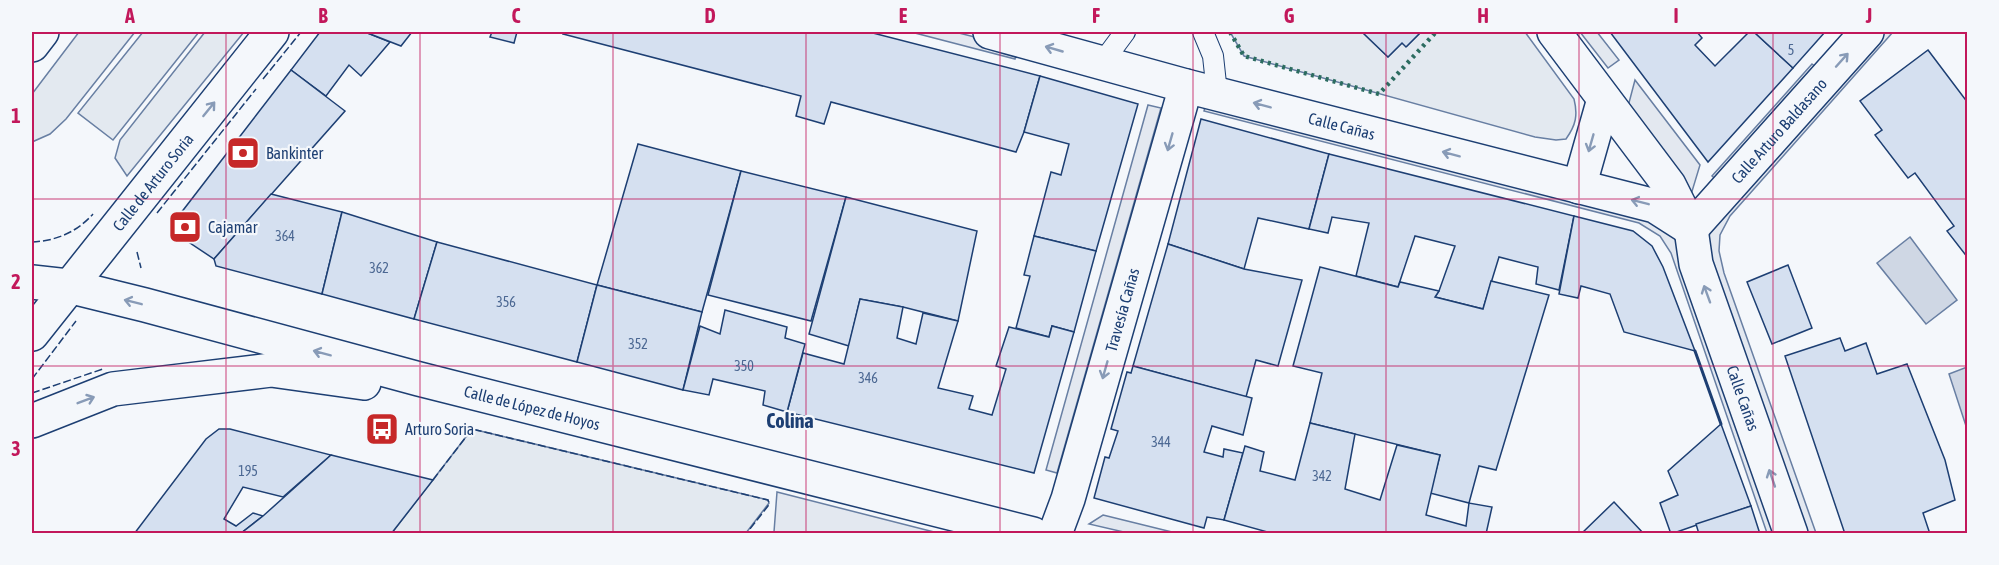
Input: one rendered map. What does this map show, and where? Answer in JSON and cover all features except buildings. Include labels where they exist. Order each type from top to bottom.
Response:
[{"type":"street","points":[[32,45],[42,32]]},
{"type":"street","name":"Calle de Arturo Soria","points":[[32,334],[272,32]]},
{"type":"street","name":"Calle Cañas","points":[[990,32],[1186,86],[1655,206],[1691,229]]},
{"type":"street","name":"Calle Cañas","points":[[1554,32],[1669,185],[1691,229],[1696,264],[1791,534]]},
{"type":"street","name":"Calle Arturo Baldasano","points":[[1691,229],[1867,32]]},
{"type":"street","name":"Travesía Cañas","points":[[1055,534],[1068,499],[1186,86]]},
{"type":"street","points":[[1579,187],[1604,99]]},
{"type":"street","name":"Calle de López de Hoyos","points":[[32,282],[68,286],[173,312],[418,380],[1033,534]]},
{"type":"street","points":[[32,421],[113,389],[271,369],[385,386],[418,380]]},
{"type":"lane","points":[[1102,63],[1125,32]]},
{"type":"lane","points":[[1203,32],[1213,56],[1217,93]]},
{"type":"shaded area","points":[[79,32],[135,32],[66,119],[50,134],[32,142],[32,94]]},
{"type":"shaded area","points":[[143,32],[199,32],[113,140],[78,113]]},
{"type":"shaded area","points":[[205,32],[244,32],[127,176],[115,158],[120,140]]},
{"type":"shaded area","points":[[911,32],[955,32],[1018,48],[1015,59]]},
{"type":"shaded area","points":[[1230,32],[1362,32],[1388,57],[1402,43],[1407,46],[1421,32],[1525,32],[1574,99],[1575,120],[1566,139],[1535,137],[1244,56]]},
{"type":"shaded area","points":[[1580,32],[1597,32],[1619,60],[1608,68]]},
{"type":"shaded area","points":[[1879,32],[1893,32],[1730,216],[1720,235],[1719,251],[1724,273],[1816,533],[1802,533],[1707,252],[1710,231]]},
{"type":"shaded area","points":[[1812,64],[1821,71],[1722,185],[1712,176]]},
{"type":"shaded area","points":[[1635,80],[1700,165],[1690,198],[1626,114]]},
{"type":"shaded area","points":[[1207,99],[1663,220],[1680,244],[1780,533],[1767,533],[1671,253],[1660,236],[1639,223],[1204,111]]},
{"type":"shaded area","points":[[1148,105],[1161,108],[1057,473],[1046,470]]},
{"type":"shaded area","points":[[1910,237],[1957,300],[1926,324],[1877,263]]},
{"type":"shaded area","points":[[1967,367],[1967,429],[1949,374]]},
{"type":"shaded area","points":[[472,429],[760,498],[768,500],[769,503],[746,533],[391,534]]},
{"type":"shaded area","points":[[777,492],[938,533],[774,532]]},
{"type":"shaded area","points":[[1103,515],[1176,533],[1128,533],[1089,524]]},
{"type":"hedge","points":[[1230,32],[1244,56],[1379,94],[1436,32]]},
{"type":"fence","points":[[263,79],[301,32]]},
{"type":"fence","points":[[157,213],[256,89]]},
{"type":"fence","points":[[32,242],[49,240],[66,234],[80,226],[93,214]]},
{"type":"fence","points":[[137,252],[141,268]]},
{"type":"fence","points":[[32,379],[76,321]]},
{"type":"fence","points":[[32,393],[103,369]]},
{"type":"fence","points":[[433,480],[472,429],[768,500],[768,506],[746,534]]},
{"type":"wall","points":[[1695,351],[1721,424]]},
{"type":"place","name":"Bankinter","points":[[243,153]]},
{"type":"place","name":"Cajamar","points":[[185,227]]},
{"type":"place","name":"Arturo Soria","points":[[382,429]]},
{"type":"district","name":"Colina","points":[[790,421]]}]
